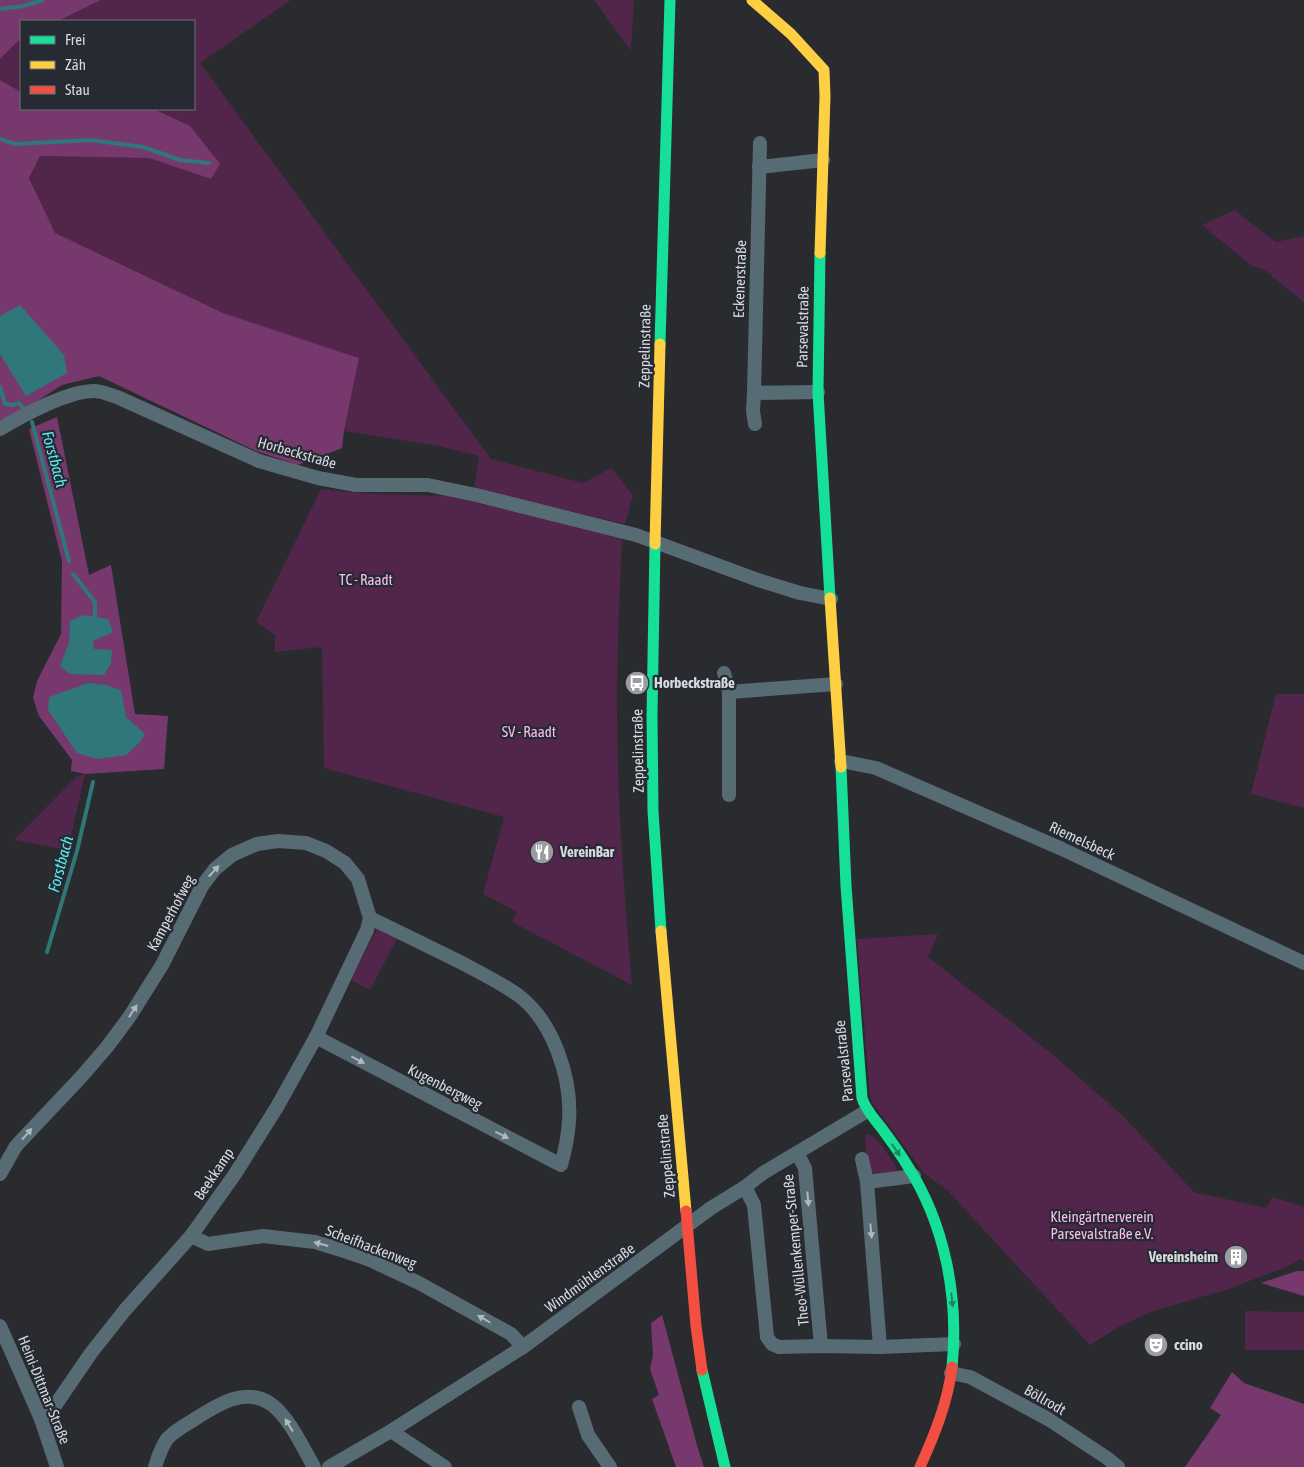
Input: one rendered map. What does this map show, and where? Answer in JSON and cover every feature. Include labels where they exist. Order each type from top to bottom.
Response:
[{"type":"street","name":"Zeppelinstraße","points":[[670,0],[655,540],[652,715],[654,810],[661,932],[687,1226],[703,1375],[725,1467]]},
{"type":"street","name":"Parsevalstraße","points":[[752,0],[791,34],[824,70],[818,392],[822,481],[841,761],[846,886],[862,1098],[867,1111],[914,1176],[925,1196],[939,1233],[948,1268],[953,1311],[954,1344],[951,1374],[939,1420],[920,1467]]},
{"type":"street","name":"Eckenerstraße","points":[[755,424],[753,411],[760,143]]},
{"type":"street","points":[[759,167],[823,160]]},
{"type":"street","name":"Horbeckstraße","points":[[0,429],[51,403],[76,394],[95,391],[117,397],[259,461],[318,478],[356,484],[428,485],[459,490],[655,540],[758,580],[800,593],[831,599]]},
{"type":"street","points":[[754,393],[818,392]]},
{"type":"street","points":[[724,673],[729,692],[729,795]]},
{"type":"street","points":[[729,692],[836,684]]},
{"type":"street","name":"Riemelsbeck","points":[[841,761],[876,768],[1054,845],[1304,963]]},
{"type":"street","name":"Kamperhofweg","points":[[0,1174],[16,1146],[82,1076],[130,1016],[162,965],[202,886],[215,868],[232,855],[257,844],[278,841],[306,843],[326,851],[345,863],[358,879],[370,918]]},
{"type":"street","name":"Beekkamp","points":[[40,1419],[52,1410],[91,1353],[125,1310],[191,1236],[235,1174],[277,1107],[316,1037],[367,930],[370,918]]},
{"type":"street","name":"Kugenbergweg","points":[[316,1037],[561,1165],[566,1148],[569,1119],[568,1091],[564,1069],[556,1048],[540,1018],[519,996],[489,977],[370,918]]},
{"type":"street","name":"Windmühlenstraße","points":[[329,1467],[391,1431],[523,1347],[711,1208],[745,1187],[762,1173],[867,1111]]},
{"type":"street","name":"Theo-Wüllenkemper-Straße","points":[[797,1153],[805,1168],[821,1346]]},
{"type":"street","points":[[862,1159],[867,1182],[880,1347]]},
{"type":"street","points":[[867,1182],[914,1176]]},
{"type":"street","name":"Theo-Wüllenkemper-Straße","points":[[745,1187],[754,1205],[767,1338],[772,1344],[779,1347],[880,1347],[954,1344]]},
{"type":"street","name":"Scheifhackenweg","points":[[191,1236],[208,1244],[263,1236],[315,1242],[341,1250],[370,1260],[419,1283],[511,1334],[523,1347]]},
{"type":"street","name":"Heini-Dittmar-Straße","points":[[0,1326],[40,1419],[57,1467]]},
{"type":"street","name":"Böllrodt","points":[[951,1374],[970,1378],[1048,1419],[1118,1467]]},
{"type":"street","points":[[155,1467],[160,1450],[168,1438],[180,1428],[220,1403],[236,1397],[255,1397],[270,1403],[282,1413],[314,1467]]},
{"type":"street","points":[[579,1408],[588,1435],[610,1467]]},
{"type":"street","points":[[391,1431],[445,1467]]},
{"type":"green space","points":[[101,0],[291,0],[200,63],[491,459],[583,483],[611,468],[633,495],[625,524],[474,489],[479,456],[439,446],[344,431],[359,358],[223,313],[54,233],[29,178],[40,156],[149,158],[211,179],[190,126],[156,110],[195,110],[195,20],[60,20]]},
{"type":"green space","points":[[594,0],[634,0],[631,51]]},
{"type":"green space","points":[[20,40],[20,91],[0,80],[0,59]]},
{"type":"green space","points":[[1235,210],[1276,242],[1304,236],[1304,302],[1263,269],[1252,266],[1202,225]]},
{"type":"green space","points":[[321,489],[372,494],[449,496],[622,538],[617,679],[618,756],[623,870],[632,985],[512,922],[517,912],[483,894],[504,817],[324,768],[322,647],[275,652],[275,635],[256,622]]},
{"type":"green space","points":[[1276,694],[1304,694],[1304,808],[1251,794]]},
{"type":"green space","points":[[85,774],[68,850],[14,840],[77,776]]},
{"type":"green space","points":[[377,929],[397,939],[370,990],[351,980]]},
{"type":"green space","name":"Kleingärtnerverein Parsevalstraße e.V.","points":[[938,934],[928,957],[1047,1050],[1121,1114],[1194,1192],[1266,1208],[1273,1197],[1304,1207],[1304,1261],[1300,1259],[1291,1265],[1229,1289],[1153,1311],[1120,1326],[1090,1345],[948,1191],[924,1173],[873,1104],[870,1097],[857,939]]},
{"type":"green space","points":[[865,1134],[875,1138],[898,1170],[896,1172],[872,1175],[867,1170]]},
{"type":"green space","points":[[1245,1311],[1304,1312],[1304,1350],[1245,1350]]},
{"type":"shaded area","points":[[0,0],[101,0],[60,20],[20,20],[20,40],[0,59]]},
{"type":"shaded area","points":[[0,80],[20,91],[20,110],[156,110],[190,126],[220,164],[211,179],[149,158],[40,156],[29,178],[55,233],[223,313],[359,358],[342,448],[298,465],[256,451],[99,376],[62,385],[0,422]]},
{"type":"shaded area","points":[[57,417],[89,575],[111,565],[135,714],[168,716],[164,769],[85,774],[71,771],[72,760],[39,716],[33,698],[37,681],[61,634],[62,561],[29,429]]},
{"type":"shaded area","points":[[1297,1271],[1304,1271],[1304,1296],[1261,1283]]},
{"type":"shaded area","points":[[662,1315],[704,1467],[676,1467],[652,1399],[659,1395],[650,1369],[653,1355],[651,1323]]},
{"type":"shaded area","points":[[1232,1372],[1244,1383],[1304,1404],[1304,1467],[1185,1467],[1221,1415],[1210,1408]]},
{"type":"water","points":[[20,305],[64,355],[67,373],[26,396],[0,354],[0,316]]},
{"type":"water","points":[[83,615],[108,619],[113,632],[93,641],[94,649],[112,650],[111,663],[104,675],[70,674],[60,666],[69,643],[70,621]]},
{"type":"water","points":[[88,683],[106,685],[121,690],[126,717],[145,734],[140,742],[126,755],[97,759],[77,753],[48,710],[49,697]]},
{"type":"waterway","points":[[0,9],[23,6],[43,0]]},
{"type":"waterway","points":[[0,139],[15,144],[91,140],[143,147],[180,160],[209,163]]},
{"type":"waterway","name":"Forstbach","points":[[0,387],[5,404],[19,403],[23,408]]},
{"type":"waterway","name":"Forstbach","points":[[32,422],[69,561]]},
{"type":"waterway","name":"Forstbach","points":[[73,574],[95,602],[95,619]]},
{"type":"waterway","name":"Forstbach","points":[[47,952],[77,851],[93,782]]},
{"type":"traffic: fast","points":[[660,344],[670,0]]},
{"type":"traffic: fast","points":[[820,253],[818,392],[830,598]]},
{"type":"traffic: fast","points":[[655,544],[652,715],[653,811],[661,931]]},
{"type":"traffic: fast","points":[[841,767],[846,886],[862,1098],[868,1111],[907,1165],[920,1188],[940,1236],[951,1288],[954,1341],[952,1367]]},
{"type":"traffic: fast","points":[[702,1370],[725,1467]]},
{"type":"traffic: slow","points":[[752,0],[791,34],[824,70],[825,96],[820,253]]},
{"type":"traffic: slow","points":[[655,544],[660,344]]},
{"type":"traffic: slow","points":[[830,598],[841,767]]},
{"type":"traffic: slow","points":[[661,931],[686,1211]]},
{"type":"traffic: jam","points":[[686,1211],[696,1326],[702,1370]]},
{"type":"traffic: jam","points":[[920,1467],[944,1406],[952,1367]]},
{"type":"place","name":"Horbeckstraße","points":[[637,683]]},
{"type":"place","name":"VereinBar","points":[[542,852]]},
{"type":"place","name":"Vereinsheim","points":[[1236,1257]]},
{"type":"place","name":"ccino","points":[[1156,1345]]},
{"type":"park label","name":"TC - Raadt","points":[[366,580]]},
{"type":"park label","name":"SV - Raadt","points":[[529,732]]}]
